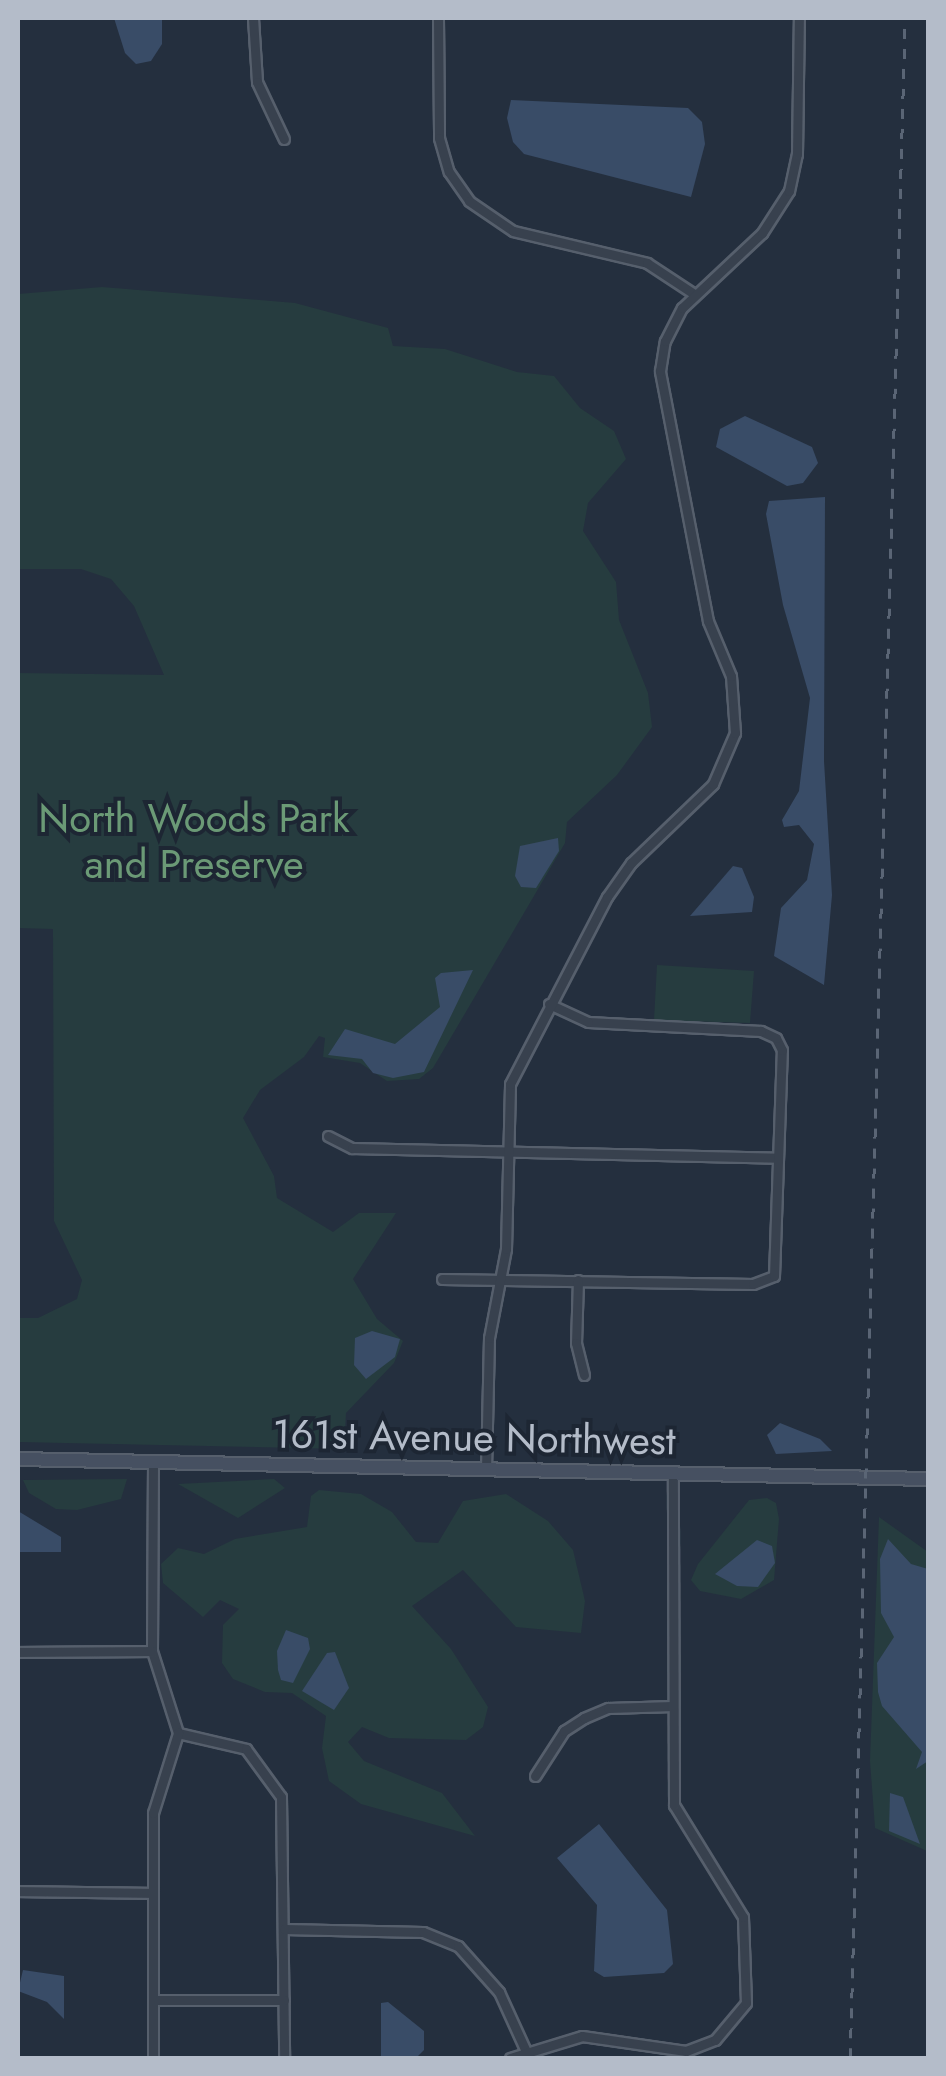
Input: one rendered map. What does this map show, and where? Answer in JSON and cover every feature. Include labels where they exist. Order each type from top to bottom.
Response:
[{"type":"main road","name":"161st Avenue Northwest","points":[[18,1459],[928,1479]]},
{"type":"street","points":[[253,18],[256,82],[284,139]]},
{"type":"street","points":[[438,18],[440,144],[452,178],[478,210],[525,235],[647,263],[694,294]]},
{"type":"street","points":[[486,1470],[490,1338],[500,1280],[510,1084],[607,897],[631,862],[713,784],[735,733],[731,676],[708,621],[686,484],[660,396],[665,341],[694,294],[762,233],[788,191],[797,148],[799,18]]},
{"type":"street","points":[[442,1279],[768,1280],[777,1254],[782,1050],[776,1038],[762,1032],[588,1022],[549,1004]]},
{"type":"street","points":[[328,1136],[352,1148],[505,1148],[778,1158]]},
{"type":"street","points":[[578,1280],[576,1343],[584,1375]]},
{"type":"street","points":[[152,1462],[152,1651],[178,1732],[154,1803],[153,2058]]},
{"type":"street","points":[[510,2058],[525,2050],[582,2036],[686,2055],[715,2040],[746,2003],[747,1930],[729,1888],[679,1819],[673,1706],[673,1474]]},
{"type":"street","points":[[18,1652],[152,1651]]},
{"type":"street","points":[[535,1776],[564,1731],[584,1718],[608,1708],[673,1706]]},
{"type":"street","points":[[178,1732],[230,1740],[275,1782],[284,1830],[284,2058]]},
{"type":"street","points":[[18,1890],[153,1893]]},
{"type":"street","points":[[284,1929],[424,1932],[458,1946],[500,1992],[525,2050]]},
{"type":"street","points":[[153,2000],[284,2000]]},
{"type":"green space","name":"North Woods Park and Preserve","points":[[102,287],[295,303],[388,328],[393,346],[445,349],[517,372],[554,376],[580,408],[614,431],[626,459],[588,503],[583,531],[616,582],[619,620],[648,693],[652,727],[617,775],[567,822],[565,843],[433,1068],[419,1079],[387,1081],[360,1063],[323,1057],[325,1038],[319,1036],[304,1057],[260,1090],[243,1118],[274,1176],[277,1198],[333,1232],[359,1213],[396,1213],[353,1279],[377,1319],[403,1341],[394,1363],[346,1413],[344,1449],[18,1442],[18,1318],[38,1318],[77,1299],[82,1280],[54,1221],[53,929],[18,928],[18,673],[164,675],[134,606],[111,579],[81,569],[18,569],[18,294]]},
{"type":"green space","points":[[657,965],[754,971],[750,1023],[654,1020]]},
{"type":"green space","points":[[127,1479],[121,1499],[77,1510],[56,1509],[29,1493],[23,1480]]},
{"type":"green space","points":[[274,1479],[285,1488],[238,1518],[178,1484]]},
{"type":"green space","points":[[319,1490],[361,1494],[392,1512],[416,1542],[438,1543],[463,1501],[506,1494],[548,1521],[573,1550],[585,1601],[581,1633],[516,1627],[463,1570],[412,1606],[451,1649],[488,1707],[483,1727],[466,1740],[389,1738],[362,1727],[348,1742],[364,1761],[442,1793],[475,1836],[361,1804],[329,1781],[322,1748],[326,1716],[292,1693],[265,1692],[233,1679],[222,1663],[223,1625],[239,1609],[220,1600],[203,1617],[163,1583],[161,1564],[178,1548],[204,1554],[235,1539],[307,1527],[311,1496]]},
{"type":"green space","points":[[767,1498],[776,1503],[779,1519],[774,1580],[741,1599],[700,1591],[691,1580],[698,1564],[749,1500]]},
{"type":"green space","points":[[879,1517],[928,1552],[927,1851],[875,1828],[870,1761]]},
{"type":"water","points":[[114,18],[162,20],[162,44],[151,61],[136,64],[125,53]]},
{"type":"water","points":[[511,100],[688,108],[702,122],[705,144],[691,197],[524,154],[513,142],[507,118]]},
{"type":"water","points":[[745,416],[812,447],[818,463],[803,483],[787,486],[716,447],[720,429]]},
{"type":"water","points":[[825,497],[824,761],[832,895],[824,985],[774,956],[781,908],[807,880],[814,844],[799,825],[784,827],[782,820],[799,791],[810,698],[783,605],[766,514],[769,501]]},
{"type":"water","points":[[558,838],[559,851],[536,888],[521,887],[515,876],[520,846]]},
{"type":"water","points":[[733,866],[742,868],[754,897],[752,912],[690,916]]},
{"type":"water","points":[[473,970],[424,1072],[393,1078],[373,1073],[362,1059],[328,1055],[345,1029],[395,1044],[440,1007],[435,978],[441,973]]},
{"type":"water","points":[[372,1331],[400,1339],[395,1357],[366,1379],[354,1365],[355,1338]]},
{"type":"water","points":[[780,1423],[820,1439],[832,1451],[776,1454],[767,1435]]},
{"type":"water","points":[[18,1511],[61,1537],[61,1552],[18,1552]]},
{"type":"water","points":[[888,1539],[911,1564],[928,1569],[928,1761],[916,1769],[922,1752],[882,1706],[878,1692],[877,1663],[894,1637],[881,1613],[880,1559]]},
{"type":"water","points":[[757,1540],[772,1546],[775,1563],[758,1587],[737,1586],[715,1574]]},
{"type":"water","points":[[286,1630],[308,1638],[310,1649],[293,1683],[281,1680],[278,1670],[277,1651]]},
{"type":"water","points":[[335,1652],[349,1688],[334,1710],[302,1691],[327,1653]]},
{"type":"water","points":[[890,1793],[903,1797],[920,1844],[889,1831]]},
{"type":"water","points":[[599,1824],[667,1910],[673,1964],[664,1973],[604,1977],[594,1971],[597,1905],[557,1858]]},
{"type":"water","points":[[23,1970],[64,1976],[64,2019],[47,2002],[18,1991]]},
{"type":"water","points":[[388,2002],[424,2031],[424,2050],[416,2058],[381,2058],[381,2003]]},
{"type":"railway","points":[[850,2058],[905,18]]}]
